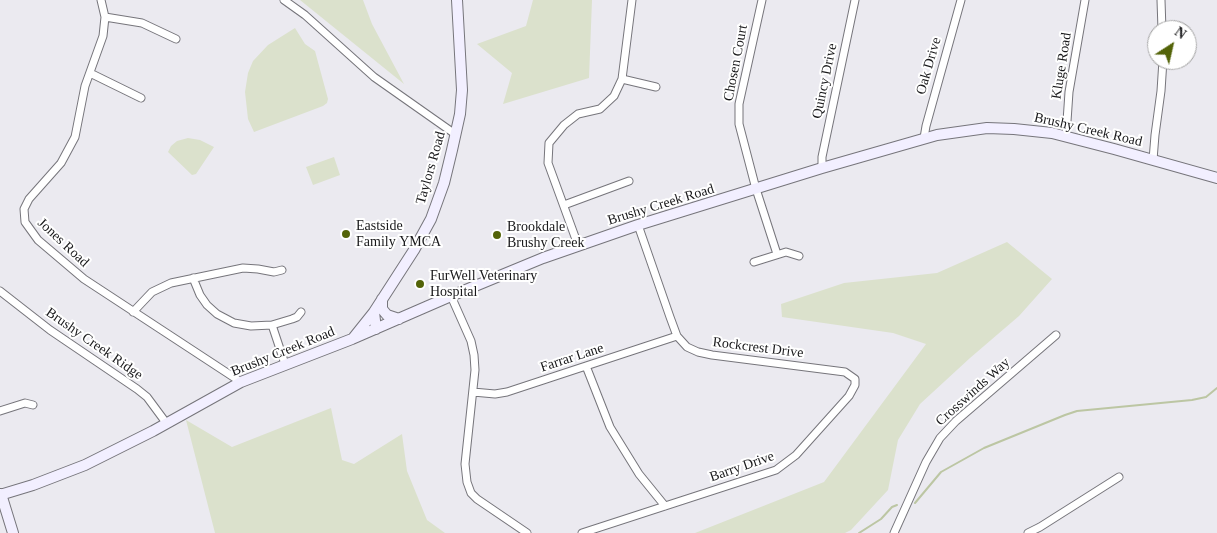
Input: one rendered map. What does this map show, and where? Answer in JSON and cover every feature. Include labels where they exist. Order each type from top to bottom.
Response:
[{"type":"main road","name":"Taylors Road","points":[[352,340],[374,312],[414,250],[430,219],[444,183],[460,114],[462,90],[457,0]]},
{"type":"main road","name":"Brushy Creek Road","points":[[0,493],[33,485],[78,468],[166,424],[241,382],[352,340],[526,264],[638,226],[924,138],[960,130],[987,128],[1031,130],[1066,136],[1217,178]]},
{"type":"main road","points":[[382,299],[382,309],[387,315],[399,319]]},
{"type":"main road","points":[[374,312],[376,328]]},
{"type":"main road","points":[[0,493],[13,533]]},
{"type":"street","name":"Jones Road","points":[[101,0],[105,17],[103,36],[90,73],[72,144],[61,163],[28,199],[24,209],[24,217],[28,227],[51,252],[84,279],[241,382]]},
{"type":"street","points":[[284,0],[374,77],[455,134]]},
{"type":"street","points":[[578,245],[548,162],[549,143],[564,125],[578,114],[600,110],[614,96],[622,79],[632,0]]},
{"type":"street","name":"Chosen Court","points":[[762,0],[739,113],[741,133],[756,189],[777,254]]},
{"type":"street","name":"Quincy Drive","points":[[822,168],[822,157],[855,0]]},
{"type":"street","name":"Oak Drive","points":[[924,138],[961,0]]},
{"type":"street","name":"Kluge Road","points":[[1066,136],[1069,92],[1085,0]]},
{"type":"street","points":[[1162,1],[1162,20]]},
{"type":"street","points":[[105,17],[142,23],[176,39]]},
{"type":"street","points":[[1153,160],[1162,70]]},
{"type":"street","points":[[90,73],[141,98]]},
{"type":"street","points":[[622,79],[656,87]]},
{"type":"street","points":[[564,205],[629,182]]},
{"type":"street","points":[[638,226],[678,336]]},
{"type":"street","points":[[754,262],[788,252],[799,256]]},
{"type":"street","points":[[133,312],[147,297],[159,288],[171,283],[243,268],[274,272],[282,270]]},
{"type":"street","points":[[193,278],[202,299],[211,309],[222,317],[246,326],[272,325],[297,317],[301,312]]},
{"type":"street","name":"Brushy Creek Ridge","points":[[0,291],[50,330],[147,397],[166,424]]},
{"type":"street","points":[[451,296],[473,346],[475,364],[465,464],[467,482],[471,493],[477,499],[527,533]]},
{"type":"street","points":[[272,325],[285,364]]},
{"type":"street","name":"Crosswinds Way","points":[[894,533],[930,455],[944,434],[956,421],[1056,335]]},
{"type":"street","name":"Farrar Lane","points":[[473,392],[503,393],[678,336]]},
{"type":"street","name":"Rockcrest Drive","points":[[678,336],[687,347],[702,354],[838,371]]},
{"type":"street","points":[[586,366],[610,427],[639,474],[665,506]]},
{"type":"street","name":"Barry Drive","points":[[582,533],[763,476],[776,470],[790,460],[855,387],[855,380],[850,374],[838,371]]},
{"type":"street","points":[[0,411],[19,404],[33,405]]},
{"type":"street","points":[[1028,533],[1040,528],[1119,477]]},
{"type":"green space","points":[[300,0],[363,0],[372,24],[404,84]]},
{"type":"green space","points":[[533,0],[592,0],[589,78],[503,104],[512,73],[477,44],[526,26]]},
{"type":"green space","points":[[295,28],[305,44],[315,51],[328,99],[327,103],[254,132],[248,119],[245,92],[248,73],[253,61],[268,45]]},
{"type":"green space","points":[[188,138],[200,140],[214,147],[196,174],[192,175],[168,152],[177,141]]},
{"type":"green space","points":[[334,157],[340,175],[313,185],[306,167]]},
{"type":"green space","points":[[1007,242],[1052,279],[1019,316],[920,404],[898,440],[888,490],[851,530],[845,533],[695,533],[824,482],[926,344],[893,333],[782,317],[781,304],[844,283],[937,273]]},
{"type":"green space","points":[[331,408],[342,460],[354,464],[402,434],[407,471],[427,520],[445,533],[215,533],[186,420],[232,447]]},
{"type":"waterway","points":[[915,503],[941,472],[984,448],[1065,415],[1077,411],[1192,400],[1206,397],[1217,388]]},
{"type":"waterway","points":[[859,533],[881,519],[892,507],[897,505]]},
{"type":"place","name":"Eastside Family YMCA","points":[[346,234]]},
{"type":"place","name":"Brookdale Brushy Creek","points":[[497,235]]},
{"type":"place","name":"FurWell Veterinary Hospital","points":[[420,284]]}]
